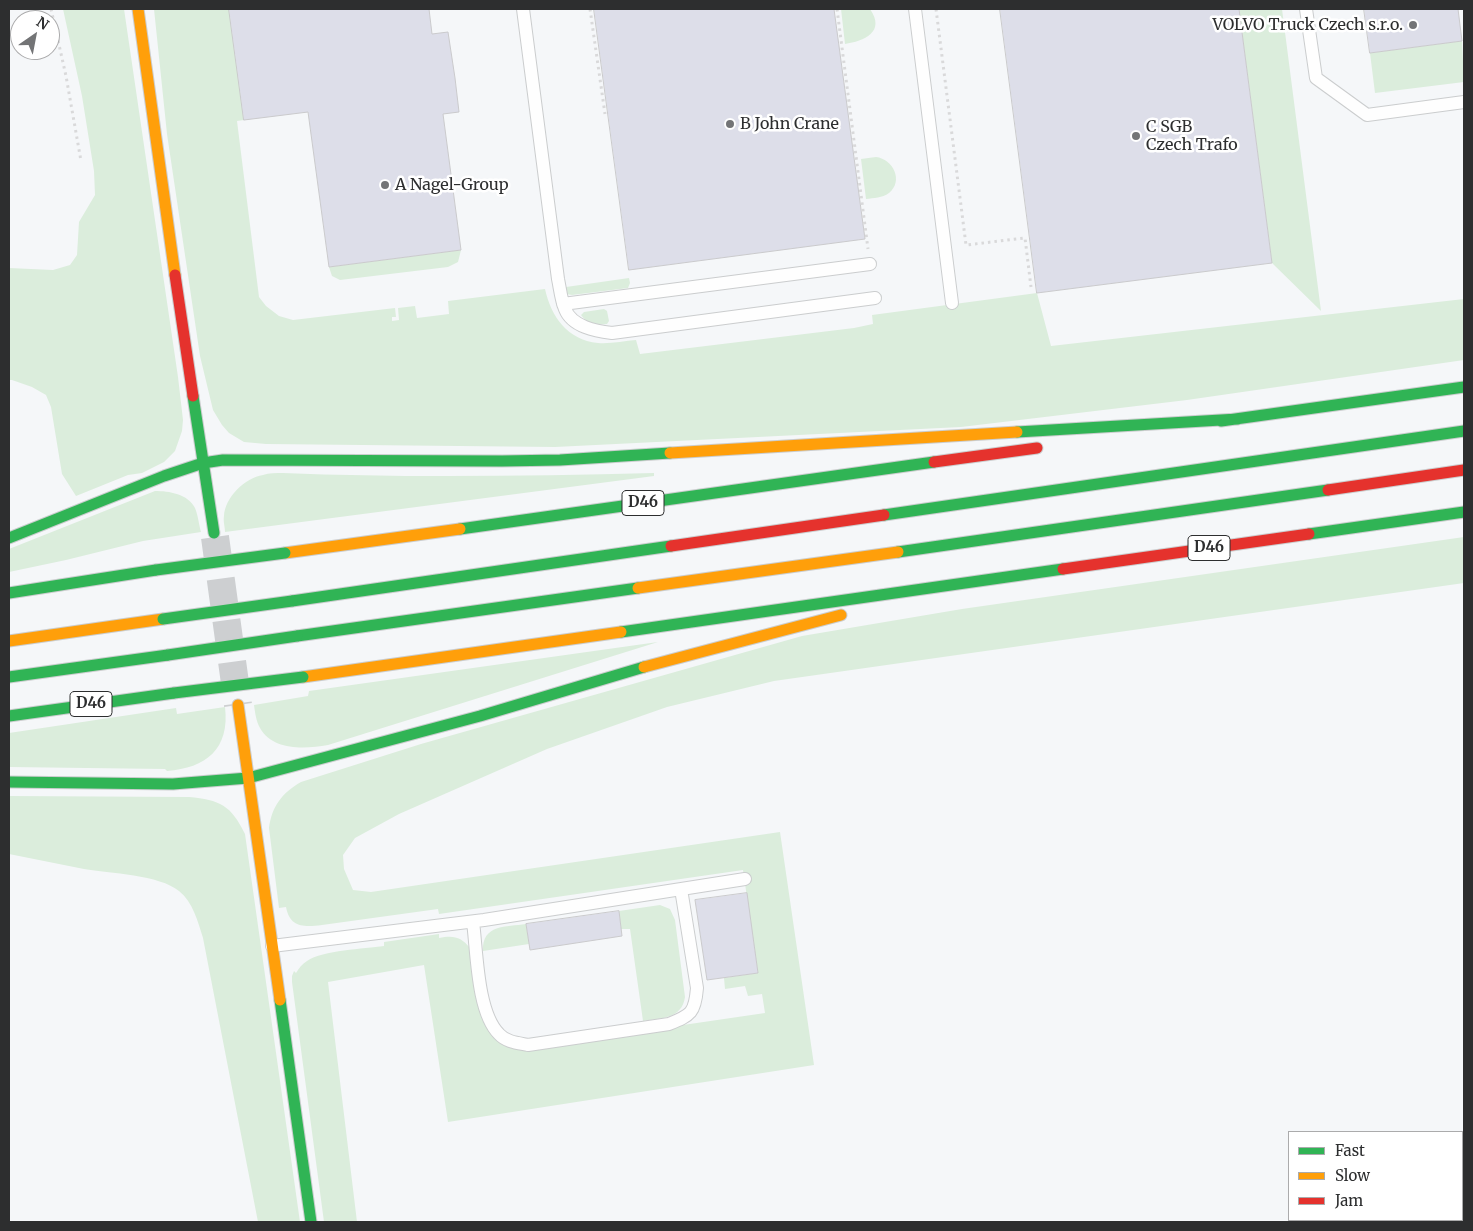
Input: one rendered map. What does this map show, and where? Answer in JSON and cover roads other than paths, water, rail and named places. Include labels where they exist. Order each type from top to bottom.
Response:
[{"type":"main road","points":[[138,9],[170,242],[214,534]]},
{"type":"main road","points":[[1100,438],[1464,387]]},
{"type":"main road","points":[[9,538],[151,480],[203,463],[244,459],[560,460],[1238,418]]},
{"type":"main road","points":[[9,641],[1464,431]]},
{"type":"main road","name":"D46","points":[[9,593],[156,570],[1050,446]]},
{"type":"main road","points":[[9,677],[997,538],[1464,470]]},
{"type":"main road","name":"D46","points":[[9,716],[303,677],[1464,512]]},
{"type":"main road","points":[[867,608],[954,585]]},
{"type":"main road","points":[[9,782],[173,784],[248,778],[480,716],[606,677],[848,613]]},
{"type":"main road","points":[[238,705],[311,1222]]},
{"type":"lane","points":[[523,9],[558,279],[565,311],[578,324],[592,330],[612,333],[875,298]]},
{"type":"lane","points":[[915,9],[952,303]]},
{"type":"lane","points":[[1306,9],[1316,78],[1367,114],[1464,102]]},
{"type":"lane","points":[[564,304],[870,264]]},
{"type":"lane","points":[[272,946],[473,922],[746,879]]},
{"type":"lane","points":[[473,922],[482,997],[490,1022],[500,1036],[512,1042],[528,1045],[668,1024],[688,1016],[696,1003],[697,988],[681,889]]},
{"type":"tunnel","points":[[215,537],[238,705]]},
{"type":"place","name":"VOLVO Truck Czech s.r.o.","points":[[1413,25]]},
{"type":"place","name":"B John Crane","points":[[730,124]]},
{"type":"place","name":"C SGB Czech Trafo","points":[[1136,136]]},
{"type":"place","name":"A Nagel-Group","points":[[385,185]]}]
